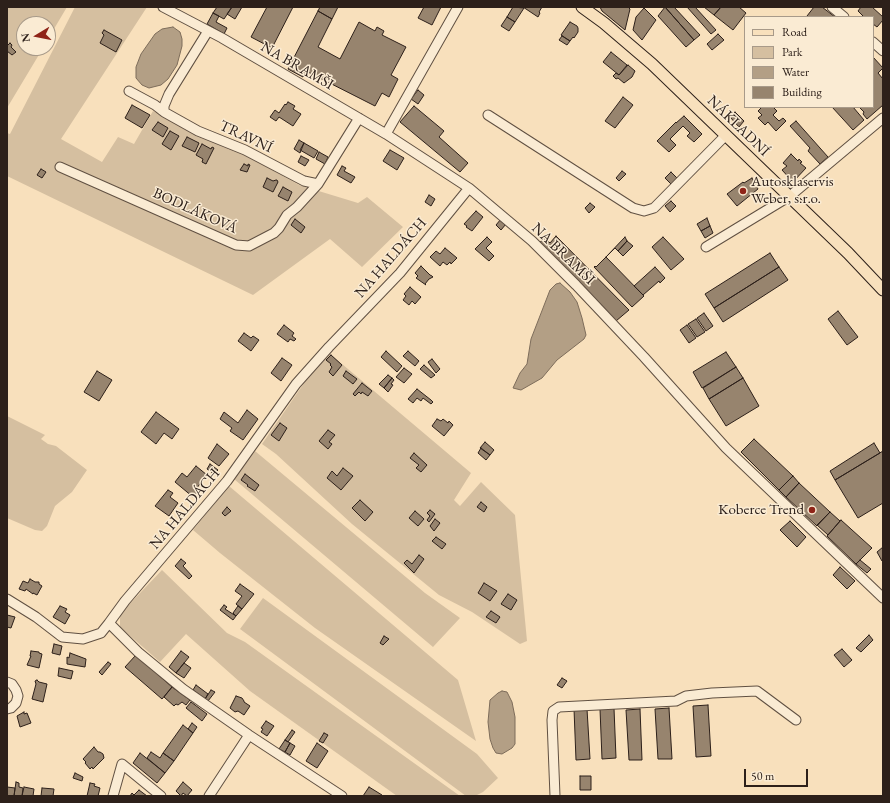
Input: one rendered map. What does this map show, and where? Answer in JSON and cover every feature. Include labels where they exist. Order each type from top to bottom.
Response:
[{"type":"main road","name":"NÁKLADNÍ","points":[[583,7],[652,64],[866,270],[883,290]]},
{"type":"street","name":"NA BRAMŠI","points":[[163,7],[208,31],[359,118],[469,188],[532,241],[644,357],[726,448],[883,598]]},
{"type":"street","points":[[386,134],[458,7]]},
{"type":"street","points":[[832,7],[843,16]]},
{"type":"street","points":[[164,112],[164,106],[169,94],[208,31]]},
{"type":"street","points":[[874,43],[883,51]]},
{"type":"street","name":"TRAVNÍ","points":[[129,92],[155,105],[164,112],[198,131],[246,150],[304,181],[318,184]]},
{"type":"street","points":[[488,115],[633,208],[644,211],[654,208],[726,135]]},
{"type":"street","name":"BODLÁKOVÁ","points":[[60,167],[236,245],[254,245],[274,233],[287,215],[298,207],[318,184],[359,118]]},
{"type":"street","points":[[706,247],[790,196],[883,118]]},
{"type":"street","name":"NA HALDÁCH","points":[[7,599],[36,617],[62,637],[83,639],[101,633],[125,601],[227,481],[296,384],[329,347],[400,273],[469,188]]},
{"type":"street","points":[[109,623],[138,652],[182,689],[342,796]]},
{"type":"street","points":[[7,682],[12,684],[18,696],[16,703],[12,708],[7,709]]},
{"type":"street","points":[[555,796],[552,720],[553,711],[559,707],[676,702],[686,696],[757,691],[796,720]]},
{"type":"street","points":[[209,796],[249,735]]},
{"type":"street","points":[[113,796],[122,764],[161,796]]},
{"type":"green space","points":[[7,7],[67,7],[56,26],[56,16],[16,16],[16,56],[38,56],[7,108]]},
{"type":"green space","points":[[75,7],[147,7],[61,139],[102,162],[118,137],[134,144],[153,111],[247,156],[299,185],[358,203],[367,197],[403,227],[362,267],[330,239],[253,295],[7,176],[7,133],[10,134],[50,56],[56,56],[56,44]]},
{"type":"green space","points":[[329,353],[471,473],[454,500],[460,506],[481,482],[515,515],[527,641],[520,644],[472,612],[439,595],[352,524],[276,454],[262,444],[309,376]]},
{"type":"green space","points":[[7,416],[45,435],[41,439],[48,444],[56,446],[87,470],[72,492],[55,506],[47,526],[42,531],[35,530],[7,518]]},
{"type":"green space","points":[[255,451],[425,593],[460,618],[433,647],[234,479]]},
{"type":"green space","points":[[229,486],[458,680],[476,741],[315,628],[193,530]]},
{"type":"green space","points":[[162,570],[227,633],[245,642],[460,796],[397,796],[250,691],[186,634],[160,662],[120,627],[120,614]]},
{"type":"green space","points":[[263,598],[477,754],[498,778],[483,792],[475,796],[466,796],[240,629]]},
{"type":"water","points":[[173,27],[180,32],[182,39],[182,46],[177,65],[168,79],[161,85],[149,88],[142,85],[136,78],[136,67],[141,54],[155,34],[162,29]]},
{"type":"water","points":[[560,283],[570,292],[577,302],[586,335],[584,339],[557,360],[542,378],[521,390],[513,388],[520,373],[527,364],[531,339],[550,290],[556,284]]},
{"type":"water","points":[[502,691],[507,692],[512,702],[515,717],[515,744],[512,748],[502,754],[496,753],[493,748],[490,739],[488,722],[490,700]]},
{"type":"building","points":[[217,7],[232,7],[224,19],[213,13]]},
{"type":"building","points":[[232,7],[242,7],[235,19],[227,14]]},
{"type":"building","points":[[267,7],[293,7],[272,48],[251,37]]},
{"type":"building","points":[[320,7],[338,7],[332,19],[318,11]]},
{"type":"building","points":[[424,7],[441,7],[432,25],[418,18]]},
{"type":"building","points":[[513,7],[524,8],[515,22],[507,17]]},
{"type":"building","points":[[523,7],[542,7],[538,17]]},
{"type":"building","points":[[600,7],[628,7],[630,9],[625,30],[602,11]]},
{"type":"building","points":[[665,7],[674,7],[700,35],[694,40]]},
{"type":"building","points":[[665,7],[694,40],[686,47],[658,16]]},
{"type":"building","points":[[687,7],[695,7],[716,30],[711,34]]},
{"type":"building","points":[[704,7],[721,7],[714,15]]},
{"type":"building","points":[[721,7],[739,7],[746,13],[733,30],[714,15]]},
{"type":"building","points":[[814,7],[822,7],[834,16],[807,16]]},
{"type":"building","points":[[861,7],[872,7],[883,17],[883,20],[877,27],[874,25],[874,16],[863,16],[858,11]]},
{"type":"building","points":[[644,8],[656,20],[642,40],[633,30],[636,17]]},
{"type":"building","points":[[318,11],[332,19],[318,47],[340,59],[359,22],[375,31],[377,27],[384,31],[382,35],[406,47],[391,75],[398,79],[389,97],[382,93],[375,106],[306,71],[303,77],[288,69]]},
{"type":"building","points":[[213,13],[219,16],[216,22],[227,28],[224,34],[207,24]]},
{"type":"building","points":[[507,17],[515,22],[509,31],[501,26]]},
{"type":"building","points":[[570,22],[577,26],[578,32],[570,41],[561,35]]},
{"type":"building","points":[[104,30],[122,40],[116,52],[100,43],[104,35],[102,33]]},
{"type":"building","points":[[718,34],[724,40],[712,50],[707,44]]},
{"type":"building","points":[[562,36],[570,41],[567,45],[559,40]]},
{"type":"building","points":[[10,43],[12,45],[11,47],[16,52],[12,55],[7,51],[7,46]]},
{"type":"building","points":[[611,52],[627,65],[619,75],[603,62]]},
{"type":"building","points":[[874,58],[883,68],[878,73],[883,79],[883,105],[867,119],[863,114],[864,112],[860,108],[874,108]]},
{"type":"building","points":[[628,65],[635,71],[632,77],[624,83],[613,76],[616,73],[619,75]]},
{"type":"building","points":[[418,90],[424,95],[418,104],[411,99]]},
{"type":"building","points":[[623,97],[633,105],[615,128],[605,121]]},
{"type":"building","points":[[288,102],[295,106],[293,109],[301,114],[293,126],[279,117],[276,121],[270,117],[275,110],[279,113]]},
{"type":"building","points":[[132,105],[150,115],[142,128],[125,118]]},
{"type":"building","points":[[414,106],[444,131],[439,137],[468,163],[460,172],[400,122]]},
{"type":"building","points":[[761,108],[774,108],[777,111],[773,115],[779,121],[783,118],[786,121],[776,131],[768,122],[765,125],[758,118],[762,115],[758,111]]},
{"type":"building","points":[[833,108],[854,108],[864,120],[853,130]]},
{"type":"building","points":[[735,112],[744,121],[739,127],[730,117]]},
{"type":"building","points":[[684,116],[702,134],[694,142],[687,136],[690,133],[683,126],[670,139],[676,145],[669,152],[657,141]]},
{"type":"building","points":[[796,121],[828,157],[820,164],[808,151],[810,148],[790,126]]},
{"type":"building","points":[[158,122],[168,128],[163,137],[152,130]]},
{"type":"building","points":[[170,131],[179,136],[171,150],[162,144]]},
{"type":"building","points":[[187,137],[199,143],[195,152],[182,146]]},
{"type":"building","points":[[299,140],[304,143],[300,153],[294,149]]},
{"type":"building","points":[[304,143],[318,151],[314,158],[300,150]]},
{"type":"building","points":[[202,144],[211,149],[212,147],[214,148],[206,164],[202,162],[203,159],[196,155]]},
{"type":"building","points":[[390,150],[404,158],[397,170],[383,161]]},
{"type":"building","points":[[319,152],[328,157],[325,164],[316,159]]},
{"type":"building","points":[[791,154],[798,161],[799,159],[802,162],[800,163],[806,168],[793,182],[782,170],[787,166],[783,163]]},
{"type":"building","points":[[301,156],[309,160],[305,166],[298,162]]},
{"type":"building","points":[[244,164],[248,166],[248,164],[250,165],[247,172],[240,170]]},
{"type":"building","points":[[342,166],[346,168],[344,171],[355,177],[351,183],[337,175]]},
{"type":"building","points":[[41,169],[46,172],[42,178],[37,175]]},
{"type":"building","points":[[622,171],[626,174],[619,181],[616,178]]},
{"type":"building","points":[[671,172],[678,179],[672,185],[665,178]]},
{"type":"building","points":[[267,178],[273,181],[277,180],[278,182],[273,192],[263,187]]},
{"type":"building","name":"Autosklaservis Weber, s.r.o.","points":[[752,178],[758,189],[737,206],[727,194],[743,182],[744,183]]},
{"type":"building","points":[[283,187],[292,192],[288,201],[278,196]]},
{"type":"building","points":[[429,195],[435,199],[431,206],[425,202]]},
{"type":"building","points":[[671,201],[676,206],[670,212],[665,206]]},
{"type":"building","points":[[590,203],[595,207],[589,213],[585,208]]},
{"type":"building","points":[[476,211],[483,217],[472,231],[464,224]]},
{"type":"building","points":[[707,218],[710,226],[701,231],[697,224]]},
{"type":"building","points":[[295,219],[305,227],[301,233],[291,225]]},
{"type":"building","points":[[501,219],[506,224],[501,230],[496,225]]},
{"type":"building","points":[[710,226],[713,233],[705,238],[701,231]]},
{"type":"building","points":[[556,236],[629,310],[616,321],[539,244],[544,237],[550,243]]},
{"type":"building","points":[[487,237],[492,242],[486,248],[494,256],[489,261],[475,249]]},
{"type":"building","points":[[625,237],[627,241],[618,251],[615,248],[606,257]]},
{"type":"building","points":[[663,237],[684,259],[671,270],[652,247]]},
{"type":"building","points":[[627,241],[633,246],[623,256],[618,251]]},
{"type":"building","points":[[445,248],[457,258],[451,264],[450,262],[447,265],[443,262],[440,266],[430,257],[436,251],[440,254]]},
{"type":"building","points":[[770,253],[779,267],[714,308],[705,294]]},
{"type":"building","points":[[606,257],[644,296],[632,307],[594,267],[596,267]]},
{"type":"building","points":[[421,266],[433,277],[429,279],[425,284],[426,285],[416,278],[418,276],[415,273]]},
{"type":"building","points":[[655,267],[665,278],[660,283],[659,281],[643,295],[634,286]]},
{"type":"building","points":[[779,267],[788,280],[723,322],[714,308]]},
{"type":"building","points":[[410,287],[421,297],[415,304],[412,301],[409,305],[403,300],[406,296],[404,294]]},
{"type":"building","points":[[838,311],[858,337],[847,345],[828,319]]},
{"type":"building","points":[[704,313],[713,326],[706,331],[697,318]]},
{"type":"building","points":[[696,319],[705,332],[697,337],[688,324]]},
{"type":"building","points":[[284,325],[294,333],[292,336],[296,339],[294,341],[290,339],[288,342],[277,334]]},
{"type":"building","points":[[687,325],[696,338],[689,343],[680,330]]},
{"type":"building","points":[[244,333],[251,338],[253,336],[259,340],[251,351],[238,341]]},
{"type":"building","points":[[386,351],[402,366],[397,372],[381,357]]},
{"type":"building","points":[[408,351],[419,361],[415,366],[403,356]]},
{"type":"building","points":[[726,352],[736,367],[702,388],[693,372]]},
{"type":"building","points":[[331,355],[342,365],[333,376],[329,372],[332,367],[330,365],[331,364],[326,360]]},
{"type":"building","points":[[282,358],[292,365],[281,381],[271,373]]},
{"type":"building","points":[[432,359],[440,369],[436,373],[428,362]]},
{"type":"building","points":[[424,365],[435,375],[431,378],[420,369]]},
{"type":"building","points":[[736,367],[743,378],[709,399],[703,388]]},
{"type":"building","points":[[404,368],[412,374],[404,383],[396,377]]},
{"type":"building","points":[[97,371],[112,380],[99,401],[84,392]]},
{"type":"building","points":[[346,371],[357,379],[353,384],[343,376]]},
{"type":"building","points":[[388,375],[392,378],[384,388],[379,384]]},
{"type":"building","points":[[392,378],[394,380],[391,384],[393,385],[388,392],[384,388]]},
{"type":"building","points":[[743,378],[759,406],[726,426],[709,399]]},
{"type":"building","points":[[362,383],[372,391],[368,396],[362,392],[361,394],[359,392],[355,396],[353,394]]},
{"type":"building","points":[[417,389],[433,402],[431,404],[423,398],[421,401],[417,398],[413,403],[408,399]]},
{"type":"building","points":[[247,410],[258,419],[243,440],[230,431],[232,428],[220,419],[224,412],[238,423]]},
{"type":"building","points":[[156,412],[179,429],[172,439],[164,433],[156,444],[141,432]]},
{"type":"building","points":[[437,419],[441,421],[443,419],[448,423],[449,421],[453,425],[444,436],[432,426]]},
{"type":"building","points":[[280,423],[287,428],[279,441],[271,435]]},
{"type":"building","points":[[328,430],[335,435],[329,442],[332,444],[328,449],[319,441]]},
{"type":"building","points":[[754,439],[793,476],[779,490],[741,452]]},
{"type":"building","points":[[485,442],[494,450],[490,455],[480,448]]},
{"type":"building","points":[[874,443],[880,453],[835,480],[830,471]]},
{"type":"building","points":[[217,444],[229,454],[219,466],[208,458]]},
{"type":"building","points":[[481,448],[490,455],[486,460],[478,453]]},
{"type":"building","points":[[883,451],[883,503],[858,518],[835,480]]},
{"type":"building","points":[[414,453],[427,465],[421,472],[416,468],[419,465],[410,458]]},
{"type":"building","points":[[210,464],[218,470],[214,474],[207,469]]},
{"type":"building","points":[[196,466],[207,475],[196,489],[198,491],[193,497],[175,482],[182,473],[187,477]]},
{"type":"building","points":[[343,468],[353,476],[341,490],[327,478],[332,471],[337,476]]},
{"type":"building","points":[[245,474],[259,485],[255,491],[241,480]]},
{"type":"building","points":[[793,476],[799,483],[786,497],[779,490]]},
{"type":"building","points":[[799,483],[830,512],[817,526],[786,497]]},
{"type":"building","points":[[168,490],[173,493],[170,497],[178,503],[169,516],[155,506]]},
{"type":"building","points":[[360,500],[373,512],[365,521],[352,508]]},
{"type":"building","points":[[481,502],[487,507],[484,512],[477,507]]},
{"type":"building","points":[[227,507],[231,511],[225,516],[222,513]]},
{"type":"building","points":[[430,510],[435,514],[429,522],[427,520],[430,516],[427,513]]},
{"type":"building","points":[[415,511],[424,519],[418,526],[409,518]]},
{"type":"building","points":[[830,512],[840,521],[828,535],[817,525]]},
{"type":"building","points":[[435,519],[440,523],[434,531],[430,526]]},
{"type":"building","points":[[841,520],[872,548],[856,564],[827,536]]},
{"type":"building","points":[[790,521],[806,537],[797,547],[780,530]]},
{"type":"building","points":[[436,537],[446,544],[442,549],[432,541]]},
{"type":"building","points":[[883,547],[883,561],[882,561],[877,552]]},
{"type":"building","points":[[419,555],[424,559],[414,573],[404,563],[407,560],[412,564]]},
{"type":"building","points":[[181,559],[186,563],[183,566],[192,576],[189,579],[175,566]]},
{"type":"building","points":[[860,560],[871,569],[867,573],[856,564]]},
{"type":"building","points":[[840,567],[855,581],[847,589],[833,575]]},
{"type":"building","points":[[30,579],[35,582],[39,582],[42,586],[37,595],[26,589],[25,591],[19,589],[23,581],[28,583]]},
{"type":"building","points":[[484,583],[497,591],[490,601],[478,593]]},
{"type":"building","points":[[240,584],[254,594],[242,609],[236,604],[242,596],[235,591]]},
{"type":"building","points":[[508,594],[517,600],[511,610],[501,604]]},
{"type":"building","points":[[224,605],[227,607],[225,609],[236,616],[233,620],[220,610]]},
{"type":"building","points":[[60,606],[67,609],[65,612],[70,615],[65,624],[53,617]]},
{"type":"building","points":[[238,606],[242,609],[236,616],[233,613]]},
{"type":"building","points":[[491,611],[500,617],[496,623],[486,617]]},
{"type":"building","points":[[7,615],[15,617],[11,628],[7,627]]},
{"type":"building","points":[[869,635],[873,640],[861,652],[856,648]]},
{"type":"building","points":[[384,636],[389,639],[383,645],[380,643]]},
{"type":"building","points":[[54,644],[62,646],[60,655],[52,653]]},
{"type":"building","points":[[842,649],[852,660],[844,667],[834,655]]},
{"type":"building","points":[[31,651],[42,654],[39,668],[27,665],[31,656]]},
{"type":"building","points":[[181,651],[189,657],[176,673],[169,667]]},
{"type":"building","points":[[70,653],[86,659],[85,667],[67,664],[67,657],[69,658]]},
{"type":"building","points":[[136,655],[172,687],[162,699],[125,667]]},
{"type":"building","points":[[108,662],[111,664],[102,675],[99,672]]},
{"type":"building","points":[[184,663],[191,668],[184,678],[176,673]]},
{"type":"building","points":[[59,668],[73,671],[71,679],[58,676]]},
{"type":"building","points":[[562,678],[567,681],[562,688],[557,685]]},
{"type":"building","points":[[37,680],[47,684],[43,702],[32,699],[36,684],[35,681]]},
{"type":"building","points":[[196,685],[208,694],[205,699],[193,690]]},
{"type":"building","points":[[172,687],[190,700],[186,705],[182,702],[174,706],[164,697]]},
{"type":"building","points":[[211,690],[215,692],[208,701],[205,699]]},
{"type":"building","points":[[236,696],[242,698],[244,702],[250,706],[244,715],[238,711],[235,712],[230,708]]},
{"type":"building","points":[[191,702],[207,714],[202,721],[186,708]]},
{"type":"building","points":[[708,705],[711,756],[696,757],[693,706]]},
{"type":"building","points":[[614,708],[616,758],[602,759],[600,709]]},
{"type":"building","points":[[669,708],[672,759],[658,759],[655,709]]},
{"type":"building","points":[[574,709],[587,709],[590,759],[576,760]]},
{"type":"building","points":[[640,709],[642,760],[629,760],[626,710]]},
{"type":"building","points":[[24,712],[24,714],[27,713],[31,723],[20,727],[17,716]]},
{"type":"building","points":[[266,721],[274,726],[267,736],[261,732],[263,729],[261,728]]},
{"type":"building","points":[[192,723],[197,727],[193,733],[188,729]]},
{"type":"building","points":[[183,725],[193,733],[174,761],[163,753]]},
{"type":"building","points":[[292,730],[295,732],[288,742],[285,740]]},
{"type":"building","points":[[324,733],[328,735],[323,743],[319,741]]},
{"type":"building","points":[[285,740],[290,743],[285,752],[279,749]]},
{"type":"building","points":[[290,743],[295,746],[290,755],[285,752]]},
{"type":"building","points":[[317,743],[328,751],[317,768],[306,761]]},
{"type":"building","points":[[94,747],[98,752],[103,754],[104,758],[93,769],[92,767],[90,769],[83,759]]},
{"type":"building","points":[[151,752],[160,758],[163,753],[174,761],[165,773],[147,758]]},
{"type":"building","points":[[140,753],[165,773],[157,783],[133,763]]},
{"type":"building","points":[[75,773],[83,777],[82,781],[73,778]]},
{"type":"building","points":[[580,776],[591,776],[591,790],[580,790]]},
{"type":"building","points":[[16,782],[19,783],[19,787],[23,788],[22,796],[14,796]]},
{"type":"building","points":[[183,782],[192,790],[187,796],[183,793],[181,796],[176,791]]},
{"type":"building","points":[[90,783],[95,784],[94,786],[100,788],[98,796],[87,796]]},
{"type":"building","points":[[7,787],[15,788],[14,796],[7,796]]},
{"type":"building","points":[[24,787],[34,789],[33,796],[22,796]]},
{"type":"building","points":[[369,787],[382,795],[382,796],[363,796]]},
{"type":"building","points":[[42,788],[54,789],[53,796],[41,796]]},
{"type":"building","points":[[139,790],[147,796],[130,796],[132,793],[134,795]]},
{"type":"place","name":"Autosklaservis Weber, s.r.o.","points":[[743,191]]},
{"type":"place","name":"Koberce Trend","points":[[812,510]]}]
